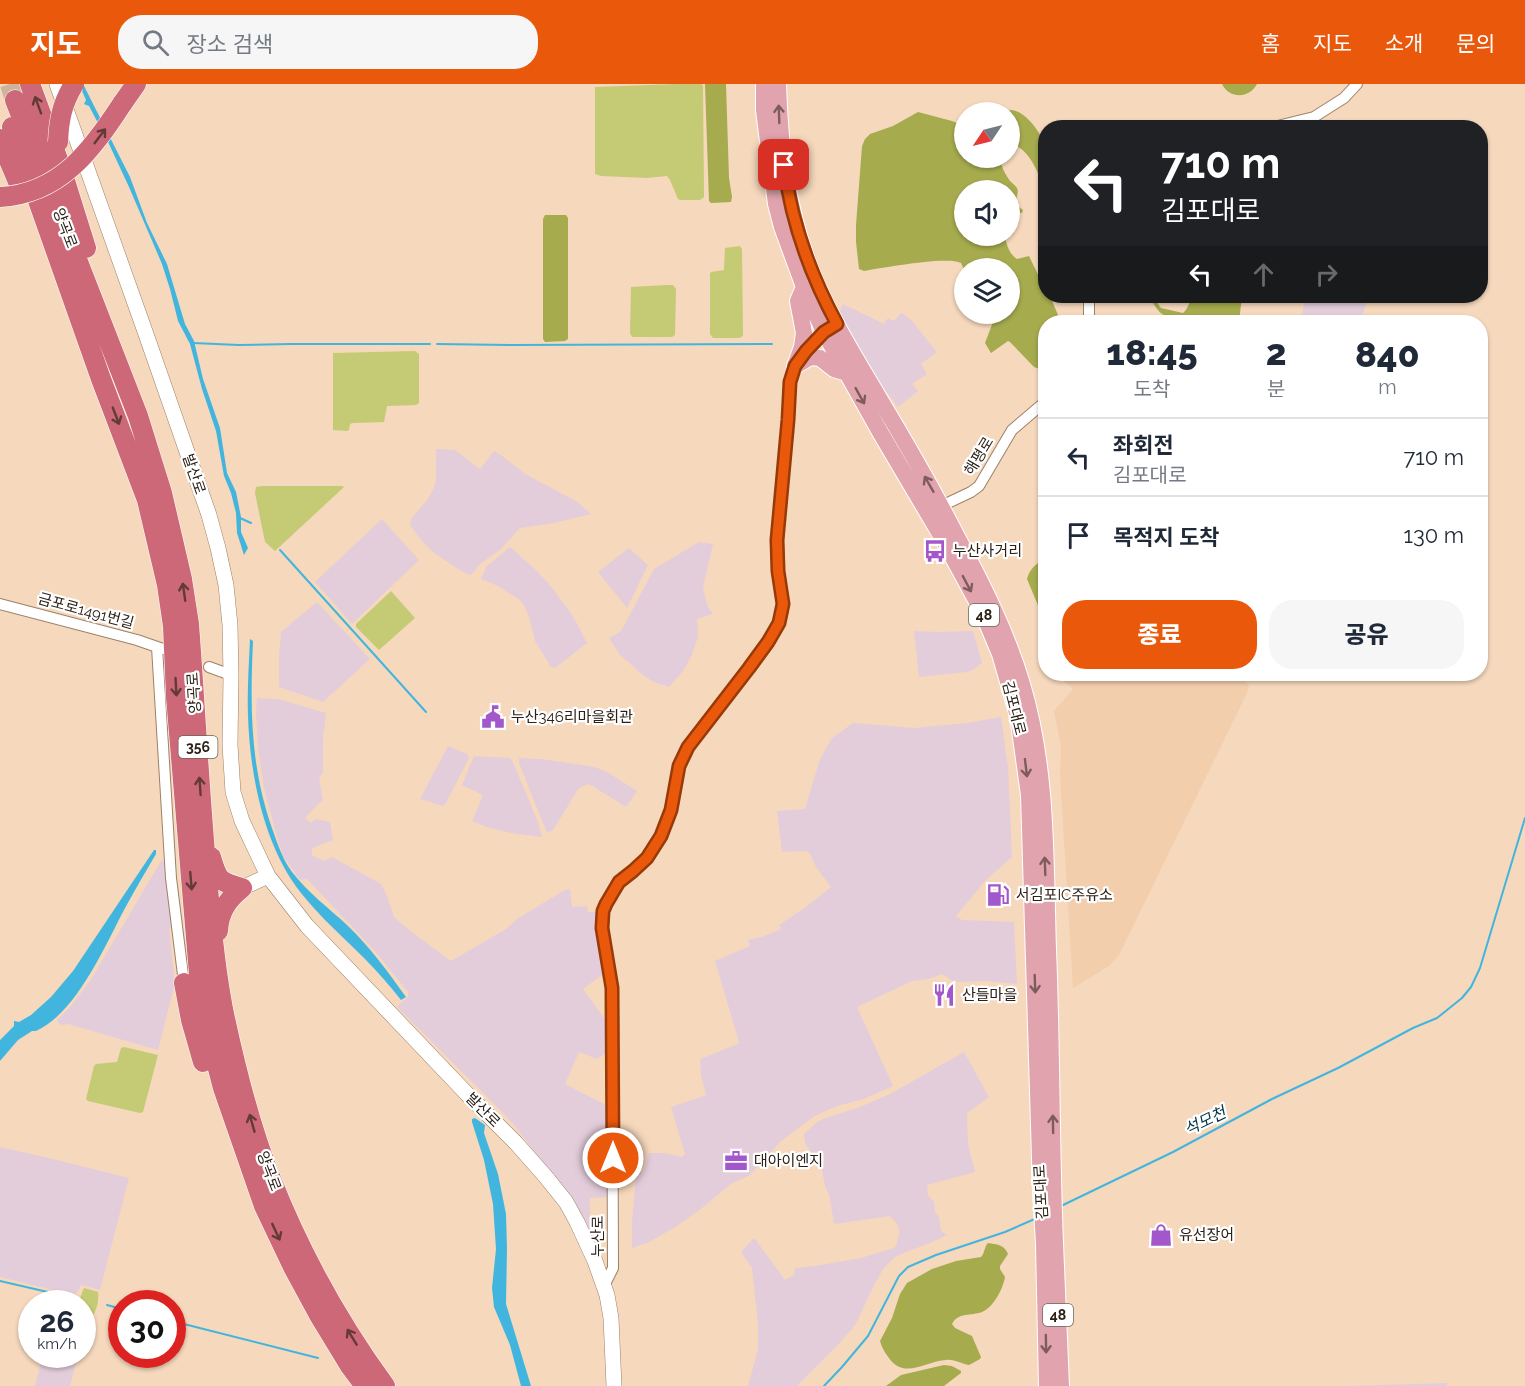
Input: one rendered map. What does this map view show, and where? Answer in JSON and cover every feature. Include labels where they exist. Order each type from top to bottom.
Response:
[{"type":"highway","points":[[30,84],[60,165],[138,416]]},
{"type":"highway","points":[[60,165],[58,142],[62,109],[74,84]]},
{"type":"highway","points":[[0,197],[35,190],[68,171],[100,137],[136,84]]},
{"type":"highway","name":"양곡로","points":[[365,1386],[319,1315],[293,1267],[264,1206],[223,1088],[200,986],[176,697],[173,626],[167,585],[147,500],[101,379],[10,102],[138,416],[162,493],[182,579],[189,624],[210,908],[223,1007],[254,1130],[288,1219],[314,1271],[366,1359],[385,1386]]},
{"type":"highway","points":[[0,139],[101,379]]},
{"type":"highway","points":[[202,814],[215,873],[225,883],[242,888]]},
{"type":"highway","points":[[216,958],[219,920],[223,908],[242,888]]},
{"type":"highway","points":[[184,983],[191,1020],[218,1106],[236,1150],[264,1206]]},
{"type":"main road","name":"김포대로","points":[[764,84],[764,110],[776,204],[804,287],[934,509],[985,589],[1005,632],[1029,710],[1040,768],[1043,802],[1048,954],[1047,1187]]},
{"type":"main road","name":"김포대로","points":[[778,84],[780,131],[791,210],[830,328],[847,374],[908,464]]},
{"type":"main road","points":[[795,366],[804,333],[798,301],[804,287]]},
{"type":"main road","points":[[795,366],[813,357],[820,358],[834,369],[847,374]]},
{"type":"main road","name":"김포대로","points":[[934,509],[1000,654],[1018,716],[1029,795],[1033,930],[1049,1244],[1047,1386]]},
{"type":"main road","points":[[1033,930],[1038,936],[1041,952],[1048,954]]},
{"type":"main road","name":"김포대로","points":[[1049,1244],[1061,1386]]},
{"type":"street","name":"발산로","points":[[57,84],[147,337],[215,537],[223,568],[229,604],[230,745],[233,792],[242,821],[268,876],[292,908],[315,935],[516,1143],[566,1202],[595,1261],[604,1286],[611,1318],[614,1386]]},
{"type":"street","points":[[1302,120],[1314,117],[1344,98],[1357,84]]},
{"type":"street","name":"누산로","points":[[604,1286],[613,1268],[613,1257],[612,988],[602,928],[603,911],[619,882],[647,858],[661,836],[671,810],[679,766],[688,747],[764,648],[782,618],[783,604],[778,571],[777,540],[790,382],[795,366],[830,328]]},
{"type":"street","name":"해평로","points":[[934,509],[980,486],[1012,430],[1038,408]]},
{"type":"street","name":"금포로1491번길","points":[[0,604],[160,648],[171,878],[184,983]]},
{"type":"street","points":[[209,668],[231,675]]},
{"type":"street","points":[[242,888],[268,876]]},
{"type":"shaded area","points":[[1304,303],[1367,303],[1362,315],[1302,315]]},
{"type":"shaded area","points":[[843,304],[884,324],[888,318],[894,321],[902,313],[911,320],[937,352],[921,364],[927,374],[912,384],[918,391],[898,407],[855,350],[838,315]]},
{"type":"shaded area","points":[[436,449],[455,450],[480,469],[494,451],[525,474],[576,501],[591,514],[520,528],[501,549],[480,564],[473,573],[467,574],[433,552],[410,525],[411,519],[434,488]]},
{"type":"shaded area","points":[[382,519],[419,560],[352,624],[315,582]]},
{"type":"shaded area","points":[[699,542],[713,544],[703,587],[707,605],[713,614],[697,619],[698,637],[691,657],[683,671],[669,687],[644,676],[619,654],[609,638],[620,632],[624,626],[654,569]]},
{"type":"shaded area","points":[[510,547],[554,590],[574,618],[587,643],[555,668],[551,667],[535,641],[529,617],[520,600],[498,586],[481,579],[487,566]]},
{"type":"shaded area","points":[[629,548],[648,565],[627,608],[598,572]]},
{"type":"shaded area","points":[[317,602],[370,659],[323,702],[279,687],[281,632]]},
{"type":"shaded area","points":[[914,631],[973,631],[982,663],[967,672],[919,677]]},
{"type":"shaded area","points":[[1064,681],[1245,681],[1249,687],[1119,955],[1109,966],[1073,988],[1060,776],[1061,747],[1054,711],[1073,689]]},
{"type":"shaded area","points":[[257,698],[278,699],[326,713],[323,773],[319,778],[323,801],[305,818],[311,823],[315,819],[330,822],[333,840],[312,848],[312,855],[324,861],[332,857],[381,884],[394,917],[451,961],[506,929],[517,919],[563,891],[570,889],[572,907],[587,906],[588,912],[600,912],[606,972],[583,989],[609,1025],[608,1052],[597,1059],[579,1052],[565,1084],[608,1106],[609,1197],[590,1198],[590,1231],[566,1192],[514,1125],[397,1007],[408,997],[408,992],[374,950],[307,879],[300,880],[283,856],[264,788],[258,748]]},
{"type":"shaded area","points":[[1001,717],[1008,767],[1012,857],[986,880],[956,916],[962,920],[1014,922],[1017,984],[987,981],[958,982],[942,974],[929,979],[912,981],[857,1007],[893,1086],[815,1116],[781,1141],[750,1175],[731,1184],[677,1226],[649,1242],[632,1248],[636,1176],[644,1170],[649,1153],[665,1153],[682,1157],[685,1154],[671,1107],[706,1095],[701,1076],[700,1059],[739,1042],[715,961],[750,946],[748,940],[781,929],[779,925],[831,887],[808,852],[782,852],[777,811],[805,809],[820,759],[832,738],[853,723],[915,728]]},
{"type":"shaded area","points":[[448,746],[467,754],[469,758],[443,806],[420,799]]},
{"type":"shaded area","points":[[474,756],[512,760],[542,837],[511,833],[472,821],[483,795],[462,785]]},
{"type":"shaded area","points":[[519,758],[595,767],[637,791],[626,807],[589,784],[579,788],[553,830],[547,833]]},
{"type":"shaded area","points":[[161,861],[166,862],[173,926],[169,928],[175,983],[158,1050],[68,1024],[60,1025],[57,1020],[90,981]]},
{"type":"shaded area","points":[[964,1052],[989,1097],[967,1113],[968,1144],[975,1172],[927,1185],[928,1195],[934,1202],[935,1212],[939,1217],[941,1231],[947,1235],[895,1257],[883,1269],[857,1322],[797,1386],[748,1386],[758,1349],[758,1324],[752,1268],[741,1252],[753,1239],[785,1280],[794,1275],[795,1268],[861,1258],[894,1248],[899,1235],[899,1228],[890,1216],[834,1223],[822,1170],[805,1143],[804,1134],[817,1122],[890,1094]]},
{"type":"shaded area","points":[[0,1147],[129,1178],[100,1290],[81,1285],[79,1290],[53,1290],[0,1277]]},
{"type":"shaded area","points":[[40,1368],[75,1368],[70,1386],[35,1386]]},
{"type":"shaded area","points":[[1447,1383],[1447,1386],[1348,1386]]},
{"type":"green space","points":[[702,84],[703,86],[704,197],[700,200],[678,199],[667,176],[647,178],[595,174],[595,87]]},
{"type":"green space","points":[[705,84],[726,84],[731,202],[711,203],[709,201]]},
{"type":"green space","points":[[1222,84],[1257,84],[1250,92],[1235,95]]},
{"type":"green space","points":[[918,112],[954,122],[954,168],[1002,168],[1009,180],[954,180],[954,246],[1008,246],[1016,258],[954,258],[954,261],[914,263],[864,271],[859,269],[856,225],[862,146],[870,134],[893,126]]},
{"type":"green space","points":[[1020,113],[1038,131],[1038,174],[1033,163],[1021,149]]},
{"type":"green space","points":[[545,215],[566,215],[568,218],[568,339],[565,341],[545,342],[543,339],[543,219]]},
{"type":"green space","points":[[740,246],[742,249],[743,336],[713,338],[710,334],[710,274],[724,270],[725,248]]},
{"type":"green space","points":[[1029,256],[1038,275],[1038,303],[1053,303],[1058,315],[1038,315],[1038,368],[1008,341],[991,353],[985,343],[992,324],[1020,324],[1020,258]]},
{"type":"green space","points":[[673,285],[676,289],[675,335],[672,337],[632,337],[630,333],[631,287]]},
{"type":"green space","points":[[1153,303],[1157,303],[1161,308],[1183,313],[1189,303],[1241,303],[1240,315],[1164,315]]},
{"type":"green space","points":[[415,351],[419,354],[419,403],[387,406],[384,422],[353,423],[347,431],[333,430],[333,353]]},
{"type":"green space","points":[[256,487],[344,487],[275,551],[265,542],[255,493]]},
{"type":"green space","points":[[1038,563],[1038,605],[1027,579]]},
{"type":"green space","points":[[391,591],[415,618],[379,650],[356,627],[356,624]]},
{"type":"green space","points":[[121,1048],[158,1055],[143,1112],[140,1113],[86,1099],[94,1066],[117,1062]]},
{"type":"green space","points":[[988,1243],[1002,1247],[1008,1254],[1000,1266],[1005,1277],[1000,1292],[986,1310],[961,1316],[952,1324],[955,1328],[972,1336],[980,1359],[969,1365],[949,1360],[908,1369],[895,1364],[885,1352],[880,1341],[907,1283],[932,1269],[956,1261],[981,1257]]},
{"type":"green space","points":[[96,1291],[98,1292],[96,1308]]},
{"type":"green space","points":[[944,1365],[952,1366],[961,1373],[944,1386],[886,1386],[901,1375]]},
{"type":"water","points":[[79,84],[83,84],[130,177],[147,223],[167,264],[185,324],[194,341],[203,379],[220,428],[227,473],[236,492],[241,517],[241,532],[248,548],[244,555],[237,533],[236,513],[231,493],[224,476],[216,431],[190,344],[178,321],[162,264],[109,144],[89,106],[84,104],[86,100]]},
{"type":"water","points":[[250,639],[253,641],[252,714],[256,760],[265,807],[281,852],[298,880],[348,926],[386,969],[406,997],[401,1000],[375,969],[308,902],[277,854],[261,809],[249,739]]},
{"type":"water","points":[[154,850],[156,854],[88,978],[76,995],[50,1022],[18,1040],[0,1061],[0,1040],[14,1026],[14,1021],[19,1022],[31,1015],[51,997],[73,971]]},
{"type":"water","points":[[475,1118],[485,1125],[484,1133],[498,1174],[506,1214],[506,1304],[531,1386],[521,1386],[510,1345],[494,1307],[492,1288],[496,1249],[493,1204],[484,1160],[472,1122]]},
{"type":"waterway","points":[[193,343],[239,345],[430,344]]},
{"type":"waterway","points":[[437,344],[772,344]]},
{"type":"waterway","points":[[240,518],[251,523]]},
{"type":"waterway","points":[[280,550],[426,712]]},
{"type":"waterway","name":"석모천","points":[[1061,1206],[1437,1018],[1462,998],[1471,987],[1480,968],[1525,818]]},
{"type":"waterway","name":"석모천","points":[[824,1386],[868,1336],[899,1276],[908,1267],[1037,1218]]},
{"type":"waterway","points":[[0,1281],[39,1290]]},
{"type":"waterway","points":[[186,1325],[318,1358]]},
{"type":"tunnel","points":[[10,84],[15,100]]},
{"type":"place","name":"누산사거리","points":[[935,551]]},
{"type":"place","name":"누산346리마을회관","points":[[493,717]]},
{"type":"place","name":"서김포IC주유소","points":[[998,895]]},
{"type":"place","name":"산들마을","points":[[944,995]]},
{"type":"place","name":"대아이엔지","points":[[736,1161]]},
{"type":"place","name":"유선장어","points":[[1161,1235]]},
{"type":"route","points":[[613,1158],[612,979],[602,928],[603,911],[619,882],[647,858],[661,836],[671,810],[682,756],[768,642],[782,618],[783,604],[778,571],[777,540],[790,382],[795,366],[806,351],[824,332],[837,324],[811,271],[801,242],[791,210],[784,165]]}]
